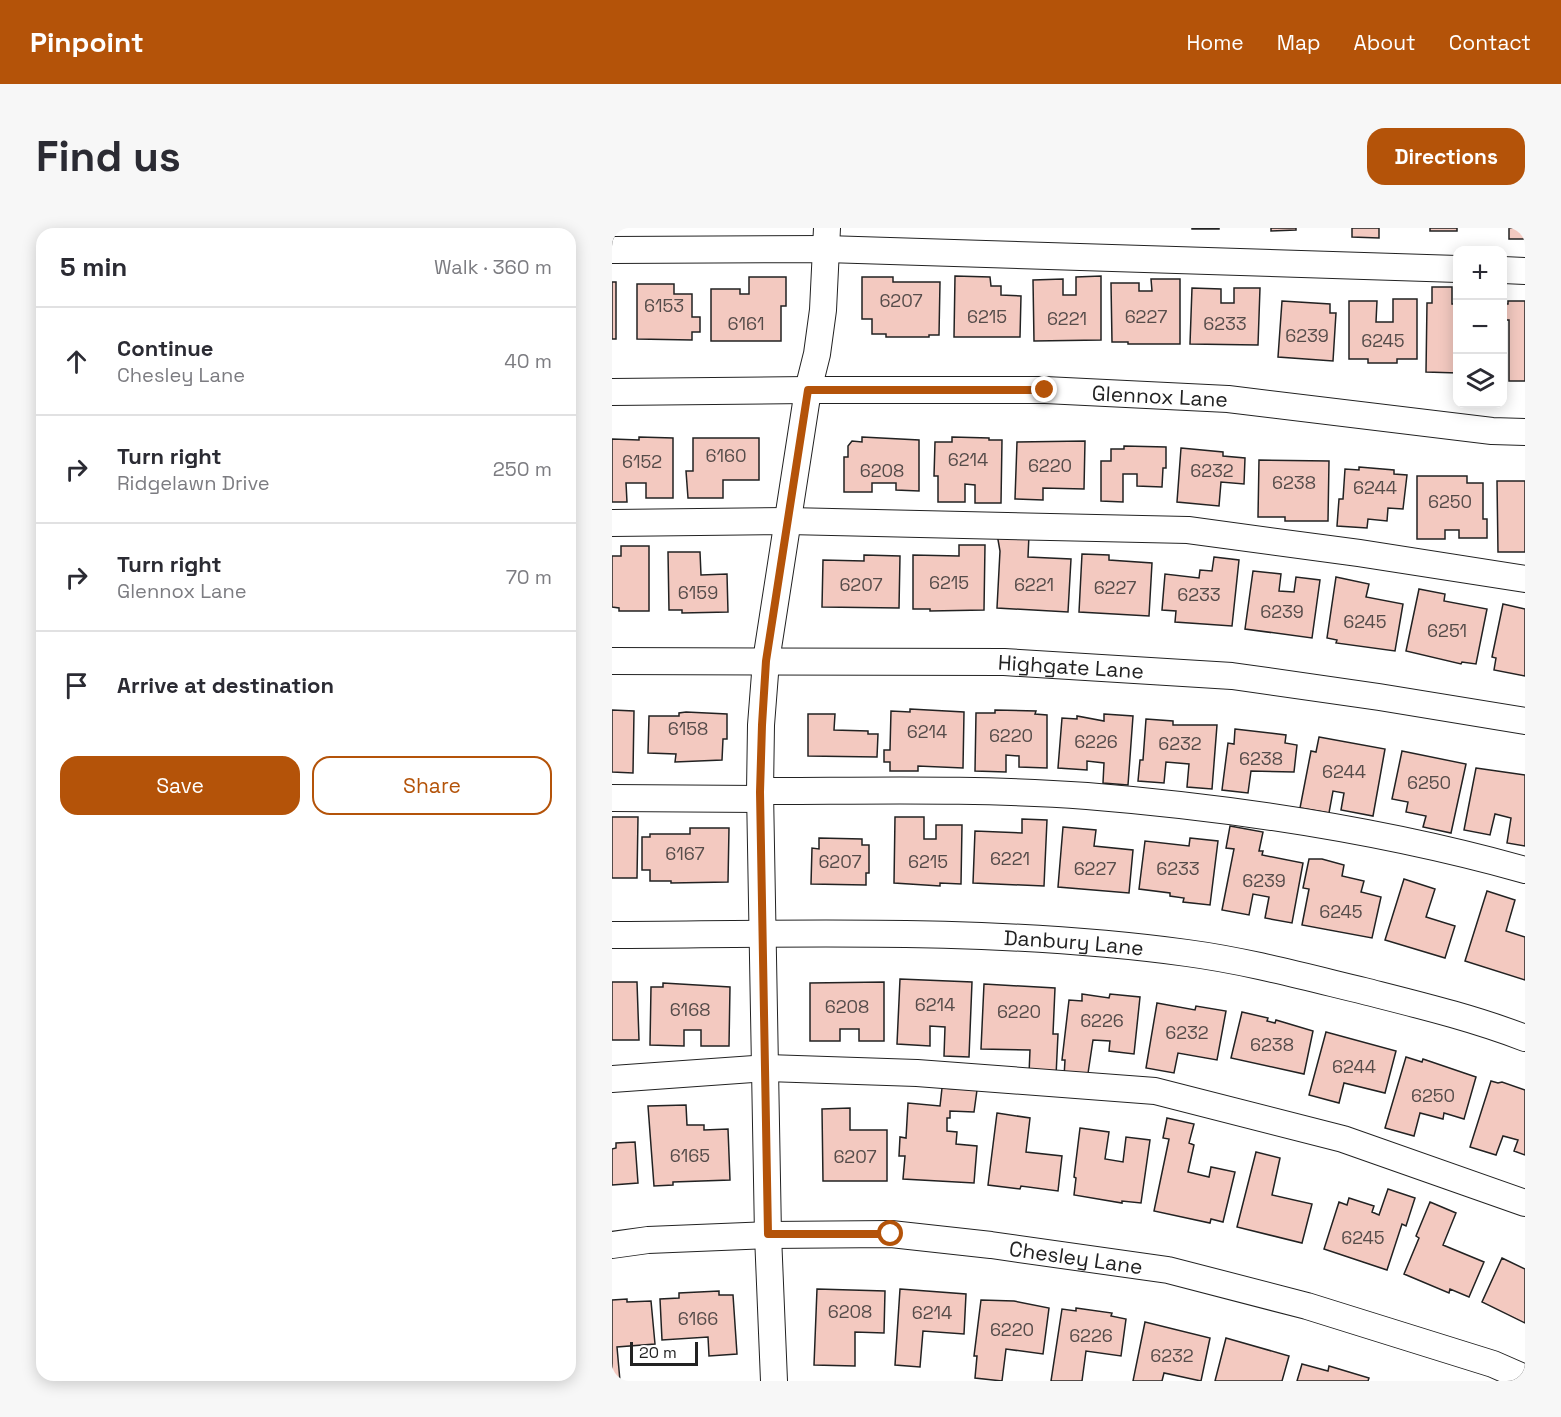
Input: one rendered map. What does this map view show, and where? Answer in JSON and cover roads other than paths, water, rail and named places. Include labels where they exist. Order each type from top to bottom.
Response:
[{"type":"street","points":[[774,1381],[768,1234],[760,795],[762,725],[766,661],[808,390],[817,354],[823,310],[826,239]]},
{"type":"street","points":[[612,250],[826,239],[1453,269]]},
{"type":"street","points":[[1507,270],[1525,271]]},
{"type":"street","name":"Glennox Lane","points":[[612,392],[1045,390],[1228,399],[1492,431],[1525,432]]},
{"type":"street","points":[[612,523],[788,521],[1188,530],[1359,553],[1525,579]]},
{"type":"street","name":"Highgate Lane","points":[[612,661],[1004,662],[1232,676],[1525,721]]},
{"type":"street","points":[[612,798],[942,791],[1085,796],[1228,810],[1346,828],[1445,848],[1525,870]]},
{"type":"street","name":"Danbury Lane","points":[[612,935],[955,934],[1092,942],[1189,953],[1293,974],[1443,1011],[1525,1038]]},
{"type":"street","points":[[612,1079],[766,1068],[917,1073],[1155,1091],[1343,1139],[1525,1203]]},
{"type":"street","name":"Chesley Lane","points":[[612,1245],[648,1240],[768,1234],[891,1234],[991,1245],[1168,1270],[1307,1306],[1493,1364],[1525,1378]]}]
